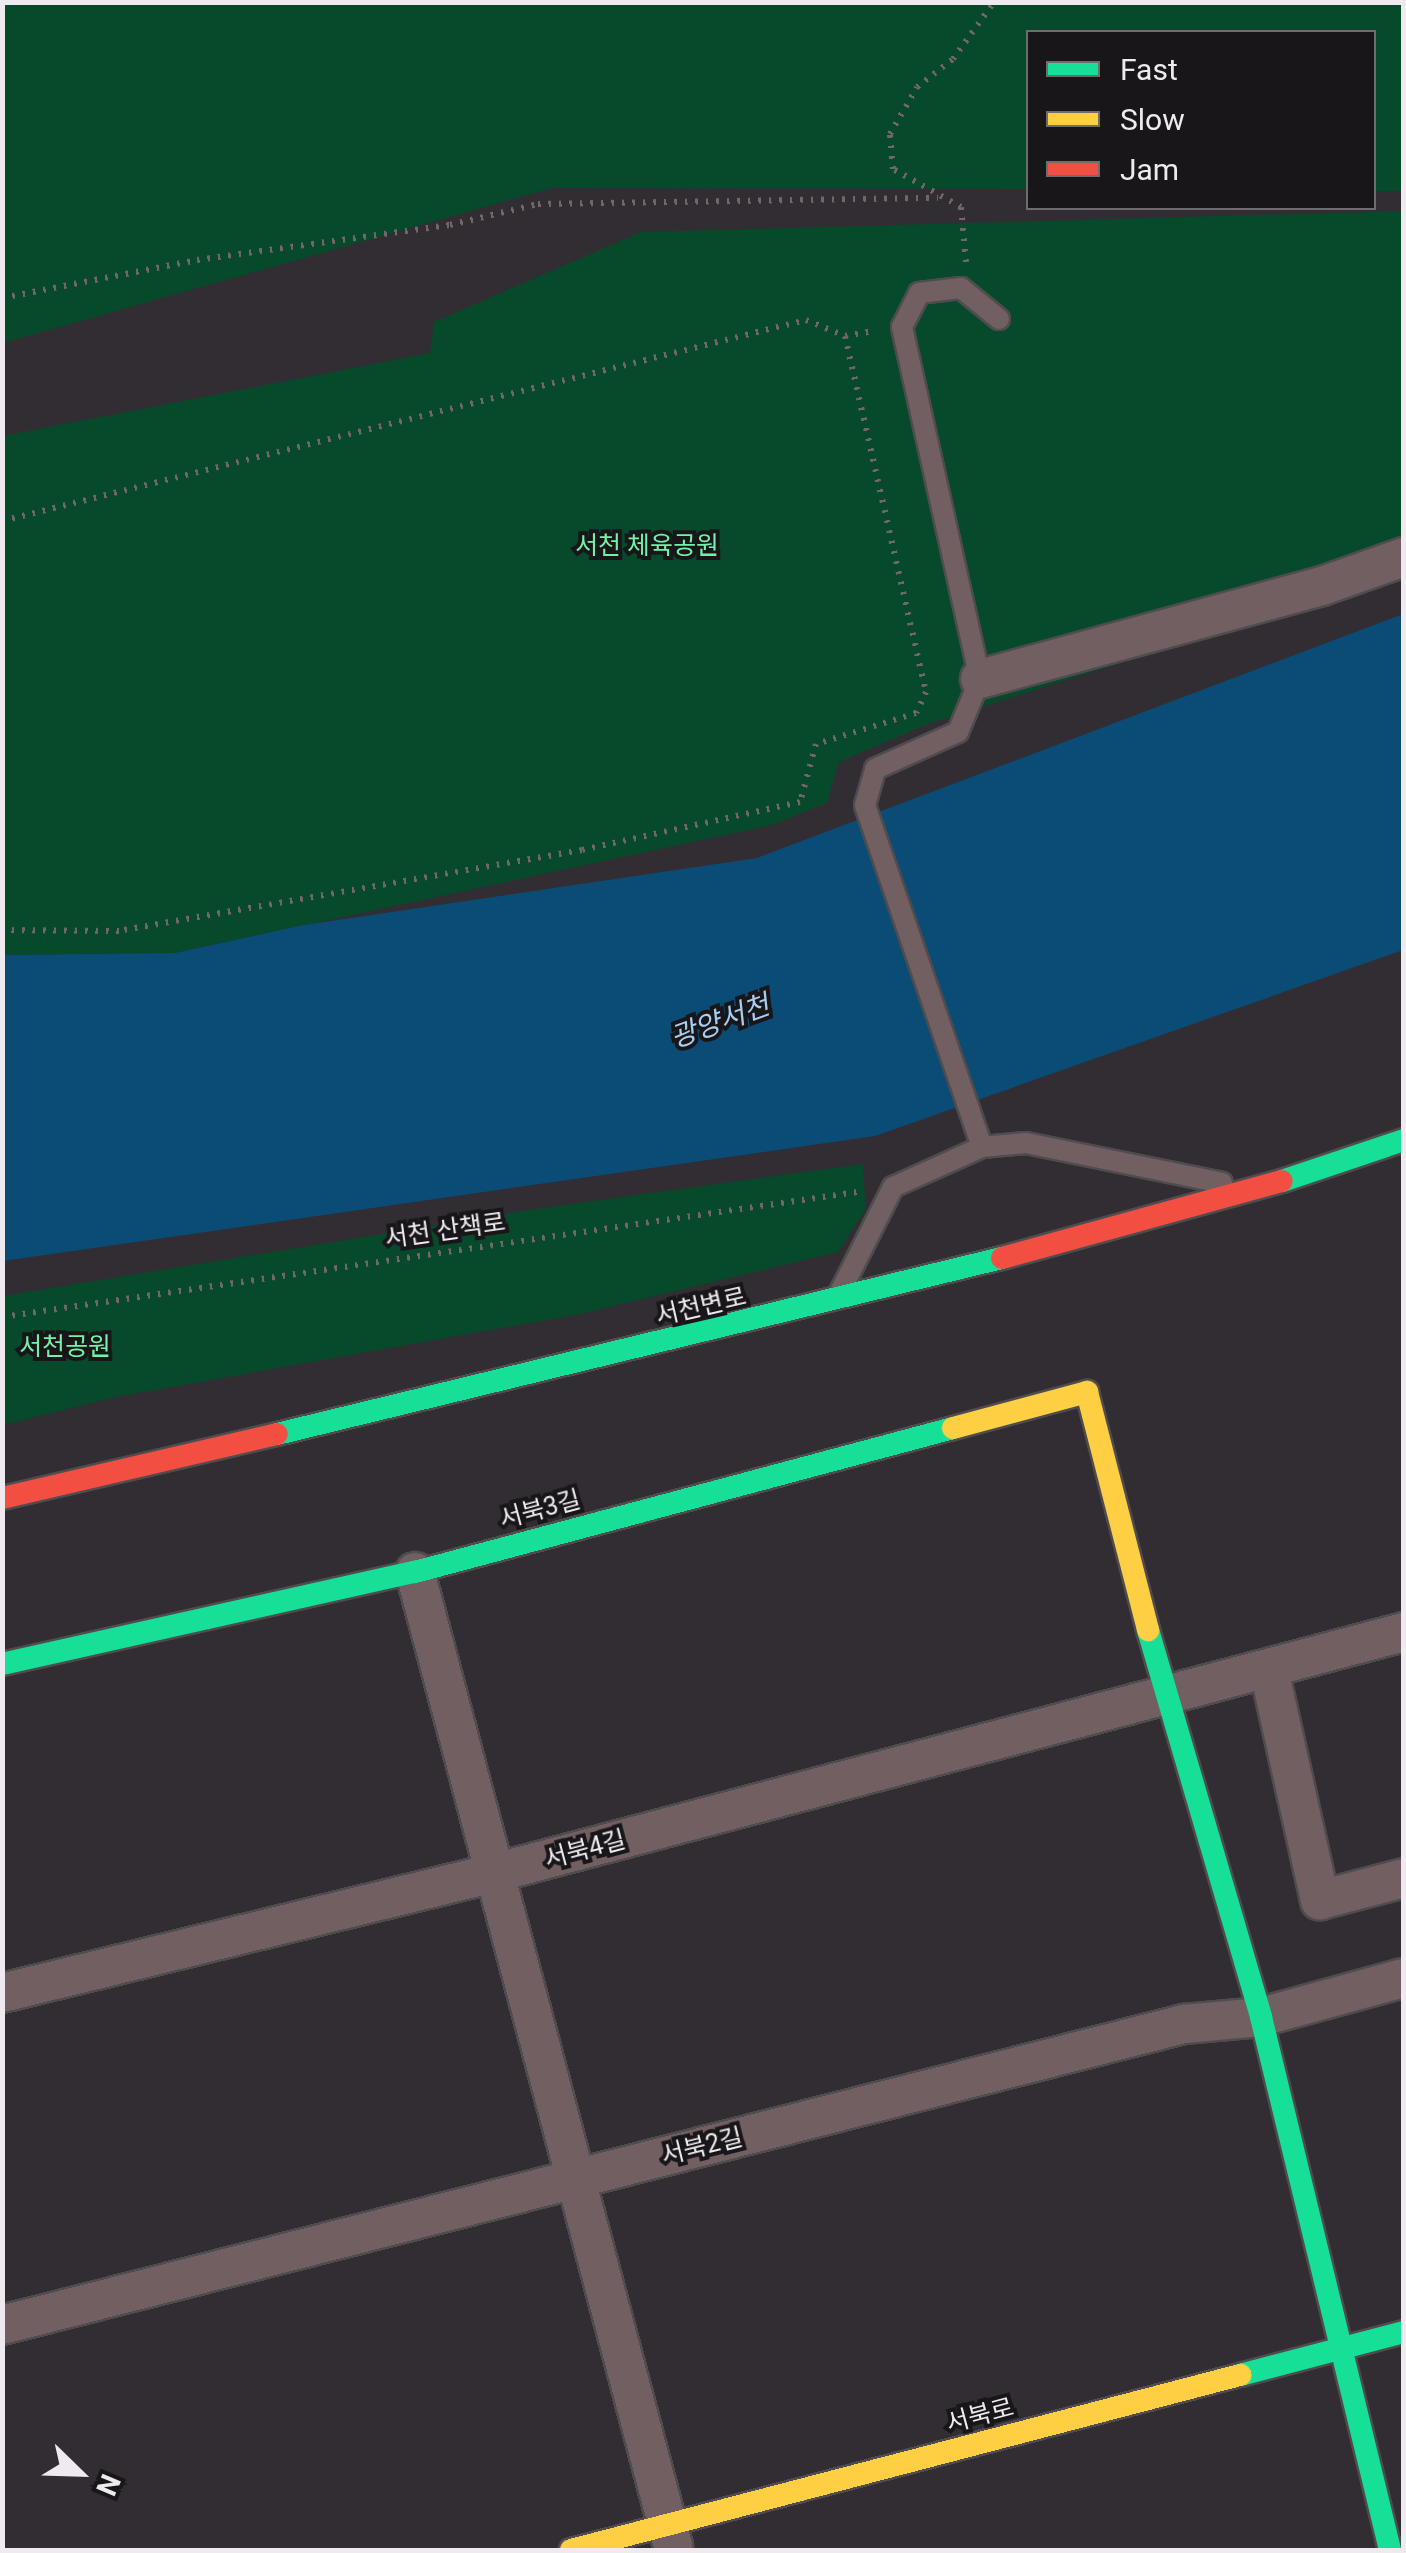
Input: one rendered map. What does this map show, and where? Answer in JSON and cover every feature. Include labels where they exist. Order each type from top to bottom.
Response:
[{"type":"street","points":[[980,679],[1322,586],[1404,556]]},
{"type":"street","name":"서천변로","points":[[2,1498],[834,1304],[1255,1190],[1404,1140]]},
{"type":"street","name":"서북3길","points":[[2,1664],[415,1572],[1087,1392],[1166,1698]]},
{"type":"street","points":[[415,1572],[498,1872],[672,2538]]},
{"type":"street","name":"서북4길","points":[[2,1993],[498,1872],[1404,1632]]},
{"type":"street","points":[[1268,1670],[1320,1900],[1404,1878]]},
{"type":"street","points":[[1166,1698],[1261,2017],[1390,2550]]},
{"type":"street","name":"서북2길","points":[[2,2325],[1184,2024],[1261,2017],[1404,1978]]},
{"type":"street","name":"서북로","points":[[570,2550],[672,2538],[1404,2332]]},
{"type":"lane","points":[[982,1148],[864,806],[875,769],[958,732],[980,679],[902,327],[919,292],[961,288],[999,319]]},
{"type":"lane","points":[[834,1304],[893,1187],[982,1148],[1026,1143],[1255,1190]]},
{"type":"path","points":[[961,288],[967,256],[961,207],[938,198],[893,169],[890,134],[917,87],[953,59],[994,2]]},
{"type":"path","points":[[2,298],[197,260],[450,225],[538,204],[938,198]]},
{"type":"path","points":[[2,521],[806,320],[845,336],[926,692],[916,714],[816,744],[800,802],[582,850],[119,931],[2,930]]},
{"type":"path","name":"서천 산책로","points":[[2,1317],[893,1187]]},
{"type":"green space","points":[[3,2],[1403,3],[1403,191],[1376,191],[1376,30],[1026,30],[1026,189],[552,188],[3,343]]},
{"type":"green space","name":"서천 체육공원","points":[[1403,211],[1403,573],[928,724],[839,762],[827,803],[772,825],[175,953],[3,955],[2,436],[430,353],[434,322],[641,232]]},
{"type":"green space","name":"서천공원","points":[[863,1164],[866,1209],[838,1252],[580,1314],[116,1397],[3,1425],[3,1296],[528,1210]]},
{"type":"water","name":"광양서천","points":[[1403,614],[1403,950],[875,1136],[3,1261],[2,955],[175,953],[304,925],[757,858]]},
{"type":"traffic: fast","points":[[1282,1181],[1404,1140]]},
{"type":"traffic: fast","points":[[277,1434],[1002,1258]]},
{"type":"traffic: fast","points":[[2,1664],[415,1572],[953,1428]]},
{"type":"traffic: fast","points":[[1148,1630],[1261,2017],[1390,2550]]},
{"type":"traffic: fast","points":[[1240,2375],[1404,2332]]},
{"type":"traffic: slow","points":[[953,1428],[1087,1392],[1148,1630]]},
{"type":"traffic: slow","points":[[571,2550],[1240,2375]]},
{"type":"traffic: jam","points":[[1002,1258],[1282,1181]]},
{"type":"traffic: jam","points":[[2,1498],[277,1434]]}]
